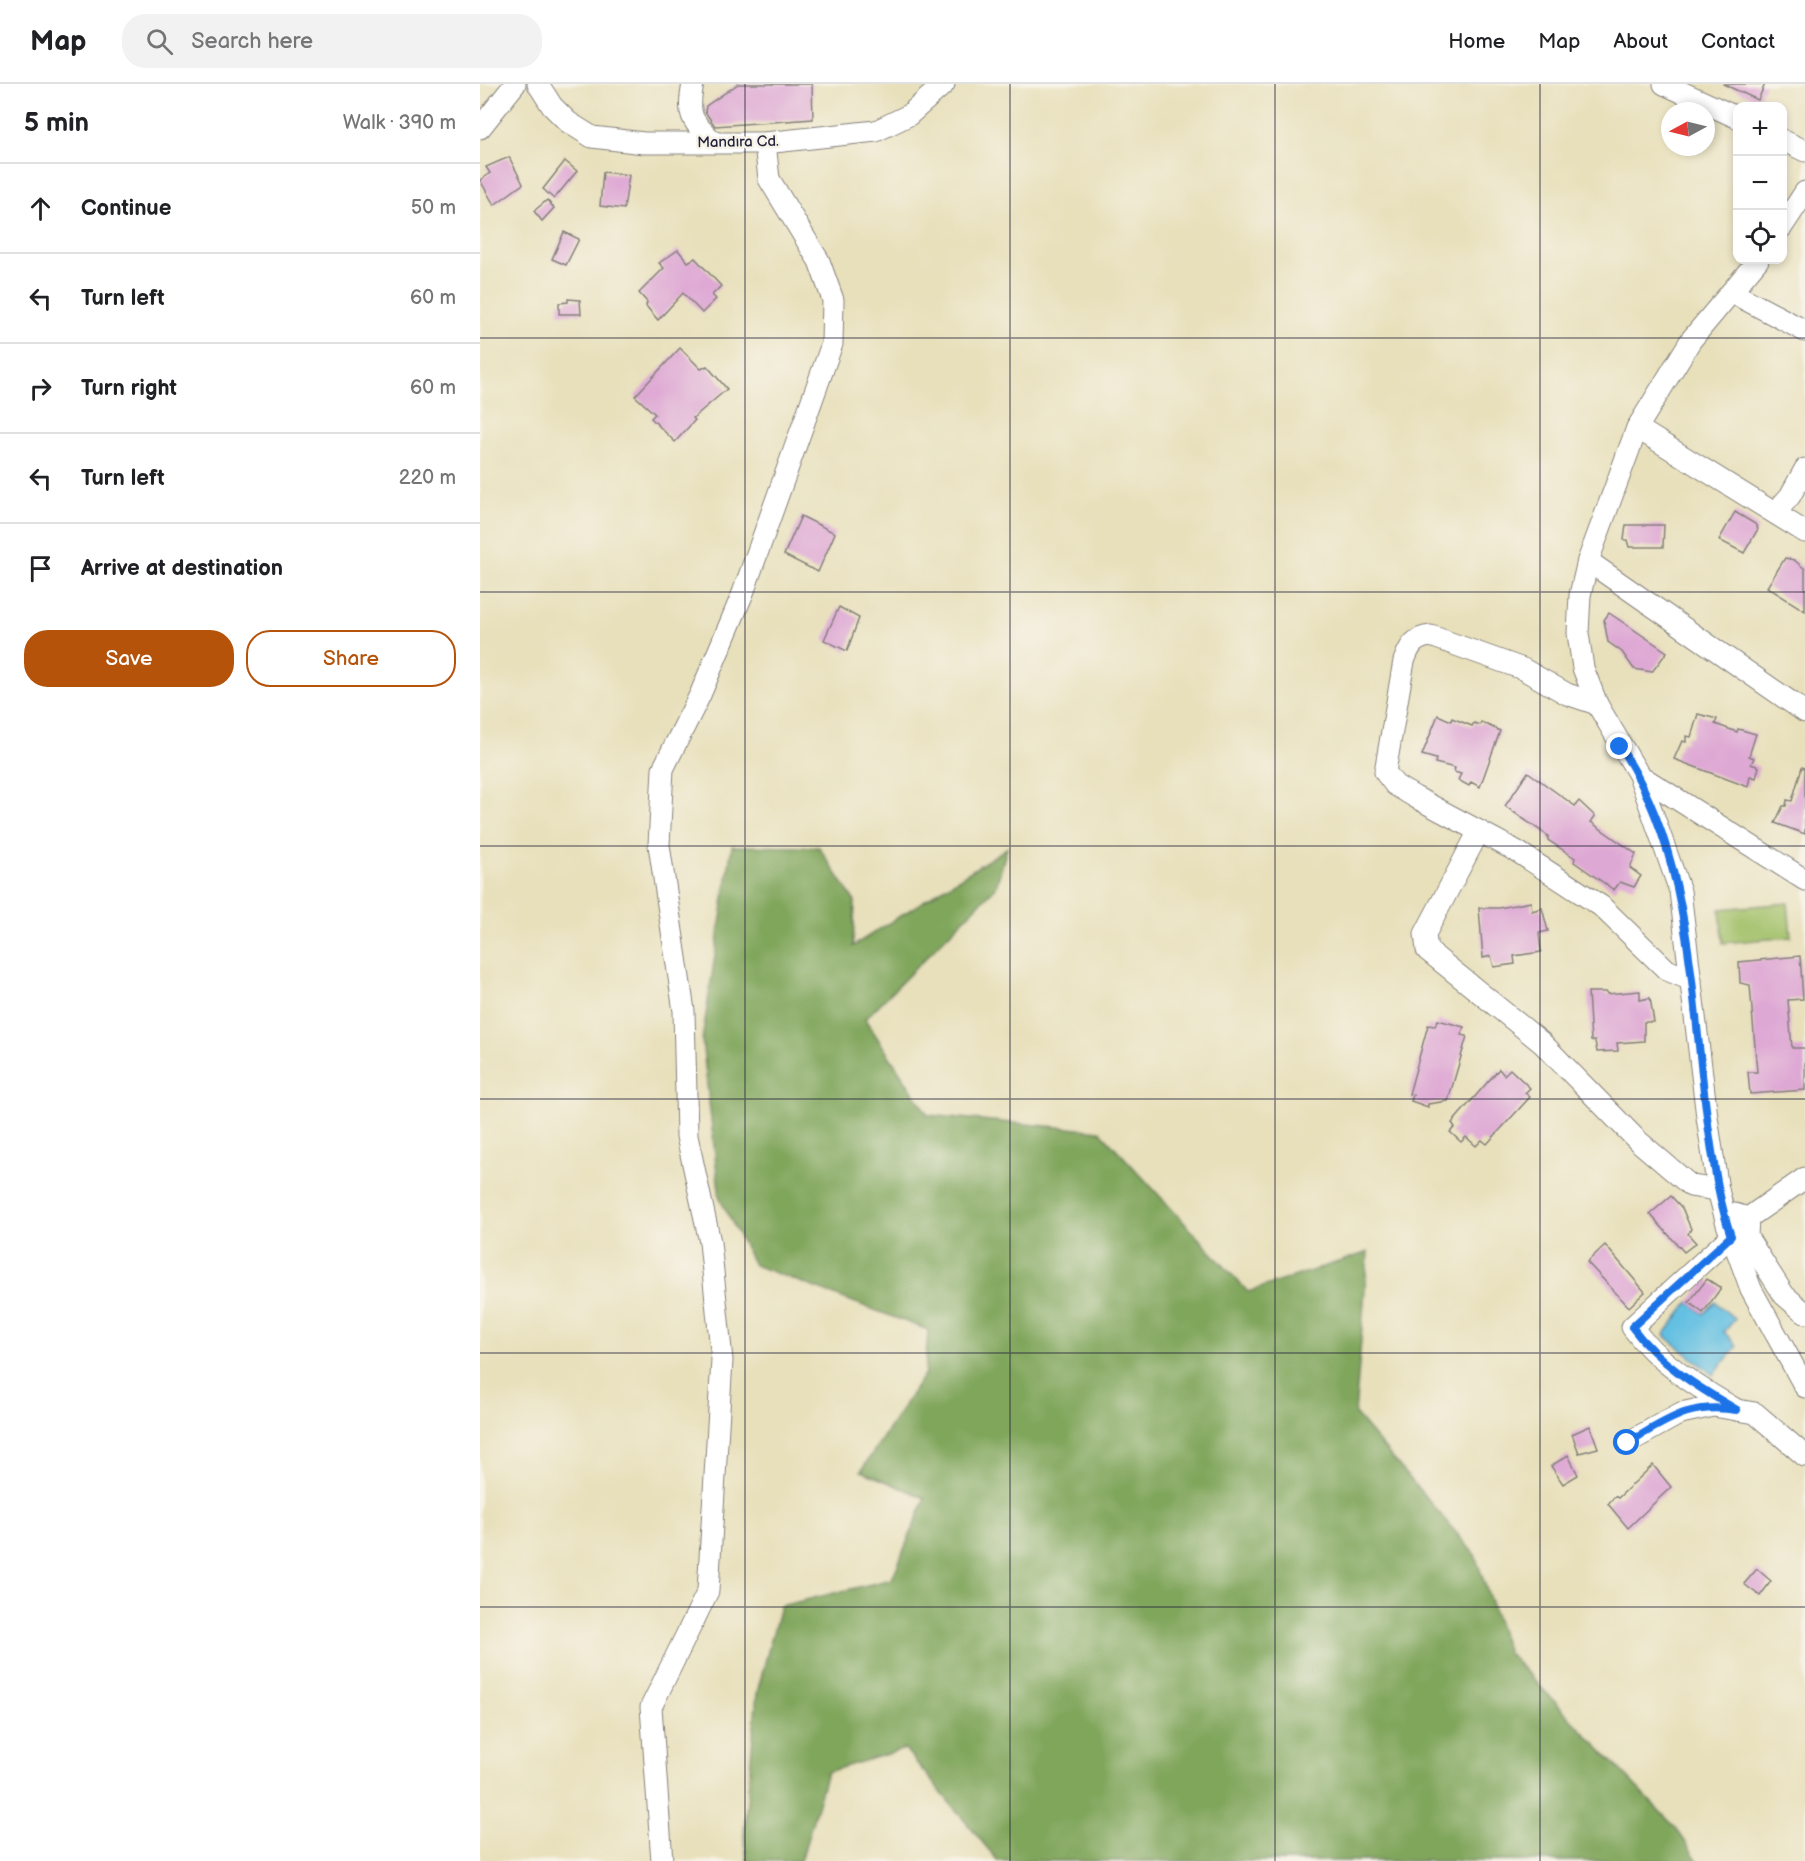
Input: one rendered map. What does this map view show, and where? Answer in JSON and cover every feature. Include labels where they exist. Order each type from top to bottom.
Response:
[{"type":"street","points":[[480,128],[515,84]]},
{"type":"street","name":"Mandıra Cd.","points":[[538,84],[552,106],[568,122],[592,137],[644,143],[765,143],[876,131],[909,115],[944,84]]},
{"type":"street","points":[[693,84],[688,106],[695,124],[710,142]]},
{"type":"street","points":[[1665,84],[1733,116]]},
{"type":"street","points":[[1787,142],[1805,151]]},
{"type":"street","points":[[662,1861],[651,1707],[708,1591],[722,1360],[710,1242],[687,1136],[684,1011],[659,845],[663,769],[747,594],[832,344],[833,300],[819,261],[769,179],[765,143]]},
{"type":"street","points":[[1787,219],[1805,192]]},
{"type":"street","points":[[1755,264],[1733,293],[1691,340],[1637,428],[1588,561],[1580,595],[1578,633],[1583,668],[1597,704],[1639,775],[1680,891],[1721,1200],[1731,1236],[1750,1289],[1805,1387]]},
{"type":"street","points":[[1733,293],[1805,332]]},
{"type":"street","points":[[1637,428],[1805,532]]},
{"type":"street","points":[[1775,513],[1790,496],[1805,469]]},
{"type":"street","points":[[1588,561],[1805,712]]},
{"type":"street","points":[[1597,704],[1567,694],[1522,669],[1431,636],[1419,638],[1411,645],[1404,660],[1385,772],[1395,785],[1518,852],[1601,906],[1667,970],[1691,980]]},
{"type":"street","points":[[1639,775],[1805,880]]},
{"type":"street","points":[[1479,831],[1425,934],[1427,950],[1542,1043],[1637,1140],[1691,1186],[1721,1200],[1748,1218]]},
{"type":"street","points":[[1748,1218],[1805,1178]]},
{"type":"street","points":[[1748,1218],[1748,1237],[1784,1295],[1805,1313]]},
{"type":"street","points":[[1731,1236],[1632,1327],[1644,1345],[1701,1389],[1737,1410]]},
{"type":"street","points":[[1627,1443],[1681,1413],[1713,1406],[1755,1413],[1805,1456]]},
{"type":"green space","points":[[732,846],[819,847],[855,902],[853,946],[1007,848],[996,887],[865,1019],[928,1115],[1100,1131],[1248,1292],[1368,1252],[1355,1414],[1475,1555],[1508,1653],[1676,1828],[1698,1861],[998,1861],[905,1749],[827,1772],[801,1861],[747,1861],[744,1834],[757,1693],[780,1606],[892,1579],[925,1498],[861,1471],[925,1373],[928,1330],[754,1265],[720,1199],[702,1040]]},
{"type":"green space","points":[[1788,903],[1791,937],[1723,943],[1720,909]]},
{"type":"water","points":[[1689,1302],[1704,1314],[1715,1302],[1735,1319],[1724,1332],[1737,1346],[1713,1375],[1664,1335]]},
{"type":"building","points":[[738,84],[812,84],[813,119],[715,126],[705,112],[706,106]]},
{"type":"building","points":[[1723,84],[1765,84],[1758,100]]},
{"type":"building","points":[[509,157],[523,184],[494,205],[480,180],[490,173],[486,167]]},
{"type":"building","points":[[565,161],[577,171],[554,199],[543,189]]},
{"type":"building","points":[[603,172],[629,175],[624,209],[600,206]]},
{"type":"building","points":[[547,200],[554,208],[542,221],[534,211]]},
{"type":"building","points":[[564,232],[579,239],[566,265],[552,259]]},
{"type":"building","points":[[678,250],[688,262],[695,258],[721,286],[712,295],[716,299],[702,313],[683,293],[658,320],[639,293],[664,268],[659,263]]},
{"type":"building","points":[[568,299],[580,300],[581,314],[559,314],[559,303],[568,302]]},
{"type":"building","points":[[680,348],[701,369],[707,366],[727,389],[693,418],[695,420],[675,442],[651,418],[655,414],[635,396]]},
{"type":"building","points":[[1735,512],[1755,524],[1758,529],[1744,553],[1719,540]]},
{"type":"building","points":[[801,516],[835,533],[818,572],[784,555]]},
{"type":"building","points":[[1626,525],[1664,525],[1663,547],[1629,547],[1627,540],[1624,540]]},
{"type":"building","points":[[1785,558],[1794,560],[1805,569],[1805,611],[1767,587]]},
{"type":"building","points":[[839,607],[859,618],[847,651],[824,640]]},
{"type":"building","points":[[1609,613],[1667,652],[1652,672],[1634,669],[1622,652],[1608,642],[1604,620]]},
{"type":"building","points":[[1698,714],[1717,719],[1715,724],[1737,732],[1738,729],[1756,734],[1749,756],[1754,758],[1751,764],[1759,767],[1756,778],[1750,776],[1748,787],[1674,759],[1682,741],[1686,742],[1686,736],[1691,737]]},
{"type":"building","points":[[1438,715],[1472,726],[1474,723],[1480,725],[1481,722],[1500,731],[1480,787],[1471,782],[1469,786],[1458,780],[1461,774],[1454,772],[1455,768],[1435,763],[1436,759],[1422,755]]},
{"type":"building","points":[[1802,767],[1805,768],[1805,834],[1775,823],[1783,806],[1786,806],[1787,800],[1792,801]]},
{"type":"building","points":[[1528,772],[1575,806],[1579,801],[1595,816],[1591,822],[1636,854],[1630,868],[1641,876],[1634,887],[1620,882],[1614,890],[1574,862],[1575,858],[1548,840],[1548,836],[1505,806]]},
{"type":"building","points":[[1531,902],[1532,911],[1542,908],[1548,931],[1539,933],[1541,952],[1514,956],[1515,964],[1494,967],[1491,956],[1483,958],[1479,908],[1499,908]]},
{"type":"building","points":[[1800,956],[1803,999],[1788,1000],[1792,1048],[1805,1048],[1805,1090],[1750,1094],[1748,1072],[1757,1072],[1750,985],[1740,983],[1739,962]]},
{"type":"building","points":[[1640,991],[1640,1000],[1650,998],[1654,1022],[1644,1022],[1644,1041],[1617,1043],[1618,1051],[1597,1052],[1595,1041],[1591,1041],[1588,992],[1607,992],[1607,994]]},
{"type":"building","points":[[1438,1020],[1464,1027],[1461,1035],[1467,1036],[1448,1101],[1428,1104],[1428,1107],[1411,1101],[1413,1095],[1409,1094],[1428,1025],[1435,1026]]},
{"type":"building","points":[[1499,1069],[1504,1075],[1510,1069],[1530,1088],[1525,1093],[1530,1097],[1487,1144],[1482,1140],[1476,1146],[1466,1137],[1461,1142],[1450,1132],[1455,1127],[1452,1123]]},
{"type":"building","points":[[1671,1196],[1682,1208],[1691,1229],[1688,1234],[1696,1243],[1684,1252],[1650,1214]]},
{"type":"building","points":[[1605,1245],[1645,1292],[1629,1307],[1587,1262]]},
{"type":"building","points":[[1707,1279],[1721,1288],[1703,1313],[1689,1302]]},
{"type":"building","points":[[1590,1426],[1598,1448],[1579,1453],[1572,1434]]},
{"type":"building","points":[[1568,1455],[1578,1475],[1563,1484],[1551,1466]]},
{"type":"building","points":[[1653,1465],[1671,1487],[1628,1528],[1608,1504],[1615,1496],[1618,1498]]},
{"type":"building","points":[[1757,1569],[1771,1581],[1760,1596],[1744,1584]]},
{"type":"route","points":[[1620,747],[1639,775],[1680,891],[1707,1117],[1718,1190],[1731,1236],[1632,1327],[1644,1345],[1701,1389],[1737,1410],[1713,1406],[1681,1413],[1627,1443]]}]
